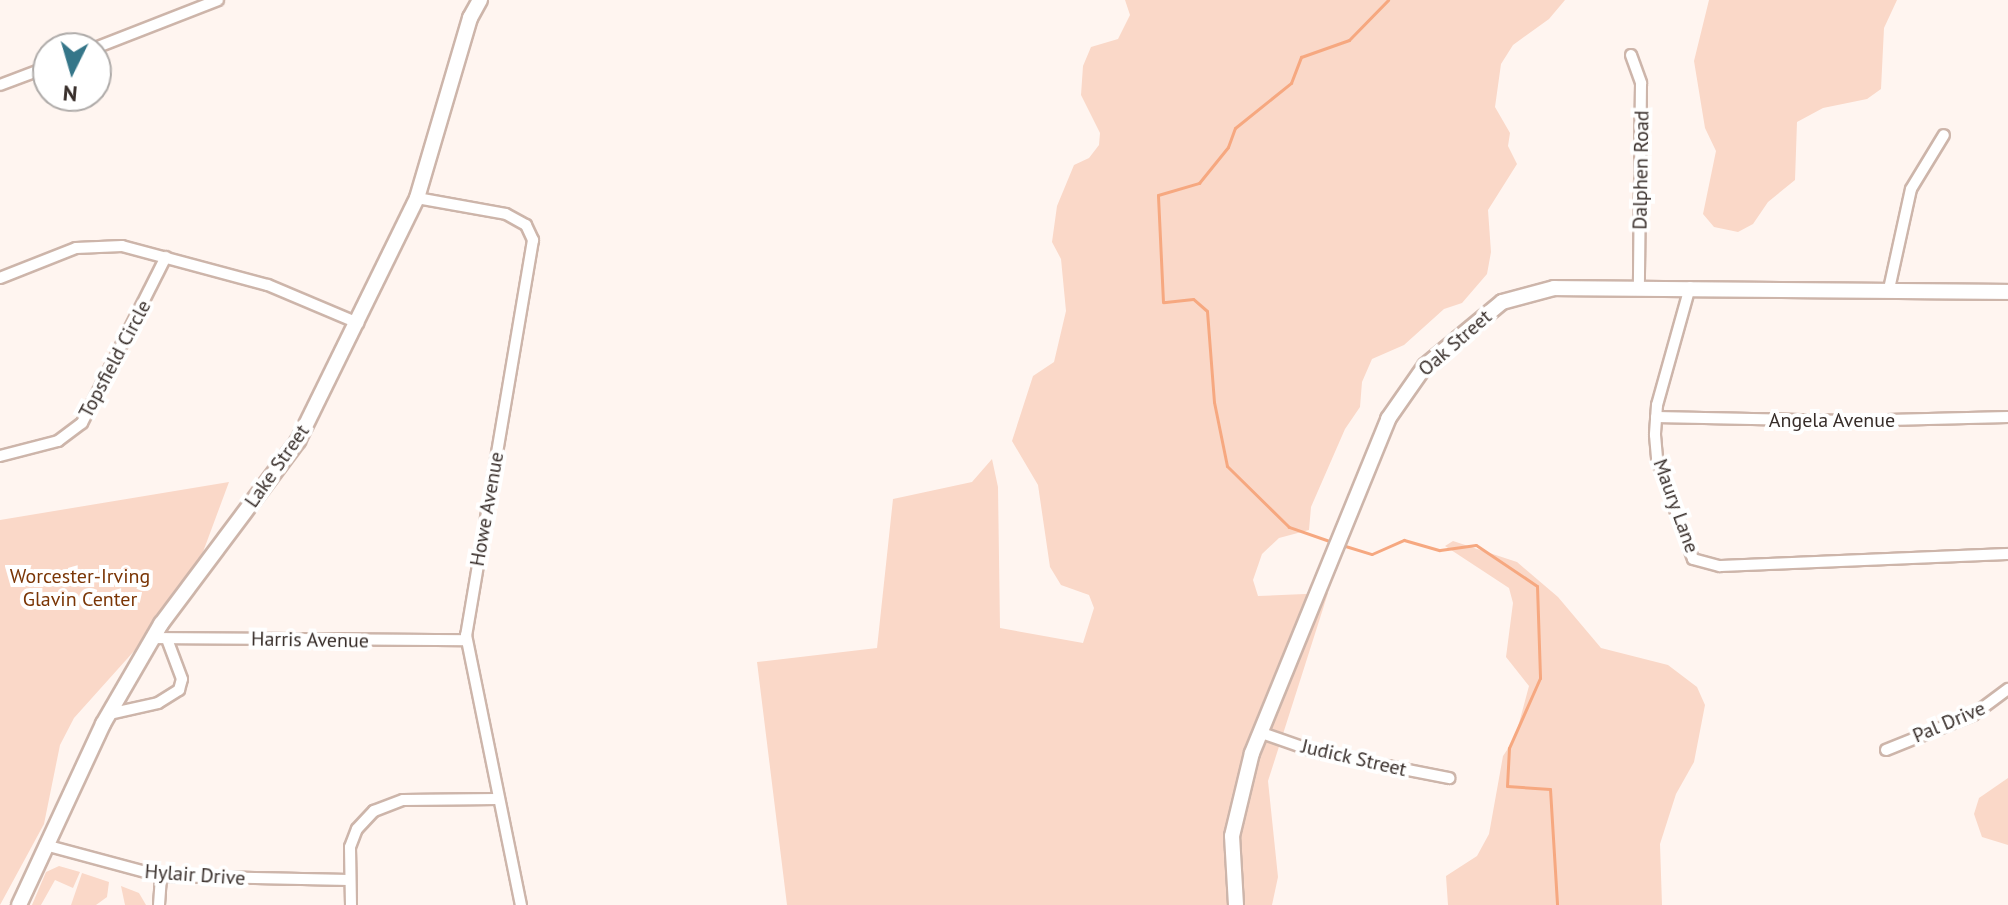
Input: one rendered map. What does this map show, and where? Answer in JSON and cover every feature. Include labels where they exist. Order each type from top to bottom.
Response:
[{"type":"street","points":[[112,41],[218,0]]},
{"type":"street","name":"Lake Street","points":[[19,905],[109,714],[298,441],[417,198],[470,18],[480,0]]},
{"type":"street","name":"Dalphen Road","points":[[1631,55],[1641,83],[1639,287]]},
{"type":"street","points":[[0,85],[32,73]]},
{"type":"street","points":[[1889,289],[1911,189],[1944,135]]},
{"type":"street","name":"Howe Avenue","points":[[417,198],[510,216],[526,225],[533,240],[466,640],[521,905]]},
{"type":"street","points":[[0,278],[93,245],[166,257],[268,285],[358,323]]},
{"type":"street","name":"Topsfield Circle","points":[[0,456],[58,441],[82,423],[166,257]]},
{"type":"street","name":"Oak Street","points":[[1236,905],[1232,836],[1259,732],[1336,542],[1405,389],[1456,339],[1502,302],[1526,292],[1639,287],[2008,292]]},
{"type":"street","name":"Maury Lane","points":[[1690,287],[1656,417],[1657,460],[1680,515],[1689,554],[1697,562],[1720,566],[2008,554]]},
{"type":"street","name":"Angela Avenue","points":[[1656,417],[1848,421],[2008,417]]},
{"type":"street","points":[[109,714],[158,703],[179,690],[182,679],[160,638]]},
{"type":"street","name":"Harris Avenue","points":[[160,638],[466,640]]},
{"type":"street","name":"Pal Drive","points":[[1886,750],[1973,715],[2008,689]]},
{"type":"street","name":"Judick Street","points":[[1259,732],[1316,752],[1449,778]]},
{"type":"street","points":[[351,905],[349,880],[353,838],[382,806],[416,799],[497,799]]},
{"type":"street","name":"Hylair Drive","points":[[45,845],[161,876],[349,880]]},
{"type":"street","points":[[159,905],[161,876]]},
{"type":"green space","points":[[1125,0],[1565,0],[1549,19],[1513,45],[1501,64],[1495,107],[1510,133],[1508,146],[1517,164],[1488,210],[1491,252],[1487,274],[1462,303],[1444,309],[1404,345],[1372,359],[1362,382],[1360,407],[1345,429],[1311,507],[1309,530],[1279,538],[1262,554],[1253,580],[1258,596],[1328,593],[1268,781],[1278,877],[1272,905],[787,905],[757,662],[877,648],[893,499],[972,482],[992,459],[998,487],[1000,628],[1083,643],[1094,608],[1089,595],[1061,585],[1050,567],[1038,485],[1012,441],[1033,376],[1054,362],[1066,311],[1061,259],[1052,242],[1057,206],[1074,165],[1089,158],[1099,145],[1100,133],[1081,95],[1083,66],[1091,47],[1118,39],[1130,15]]},
{"type":"green space","points":[[1709,0],[1897,0],[1884,28],[1881,89],[1867,99],[1823,108],[1797,122],[1795,180],[1768,202],[1753,224],[1738,232],[1714,227],[1703,214],[1716,151],[1705,128],[1694,61]]},
{"type":"green space","name":"Worcester-Irving Glavin Center","points":[[229,482],[203,552],[135,650],[74,718],[60,745],[44,824],[0,905],[0,520]]},
{"type":"green space","points":[[1453,541],[1517,562],[1558,597],[1601,648],[1668,665],[1697,687],[1705,705],[1694,762],[1676,794],[1660,844],[1662,905],[1448,905],[1446,876],[1477,856],[1489,834],[1503,756],[1515,738],[1529,686],[1506,657],[1513,603],[1509,588],[1445,546]]},
{"type":"green space","points":[[2008,778],[2008,845],[1982,837],[1974,814],[1979,798]]},
{"type":"green space","points":[[59,866],[80,872],[73,888],[55,880],[41,905],[32,905],[46,872]]},
{"type":"green space","points":[[82,873],[109,882],[107,897],[96,905],[71,905]]},
{"type":"green space","points":[[121,886],[139,893],[146,905],[125,905]]},
{"type":"waterway","points":[[1335,543],[1289,527],[1227,466],[1214,402],[1207,311],[1193,299],[1163,302],[1158,195],[1199,183],[1228,147],[1235,128],[1291,83],[1301,57],[1349,40],[1388,0]]},
{"type":"waterway","points":[[1342,545],[1372,554],[1404,540],[1440,550],[1476,545],[1537,586],[1540,678],[1509,748],[1507,786],[1550,789],[1557,905]]}]
